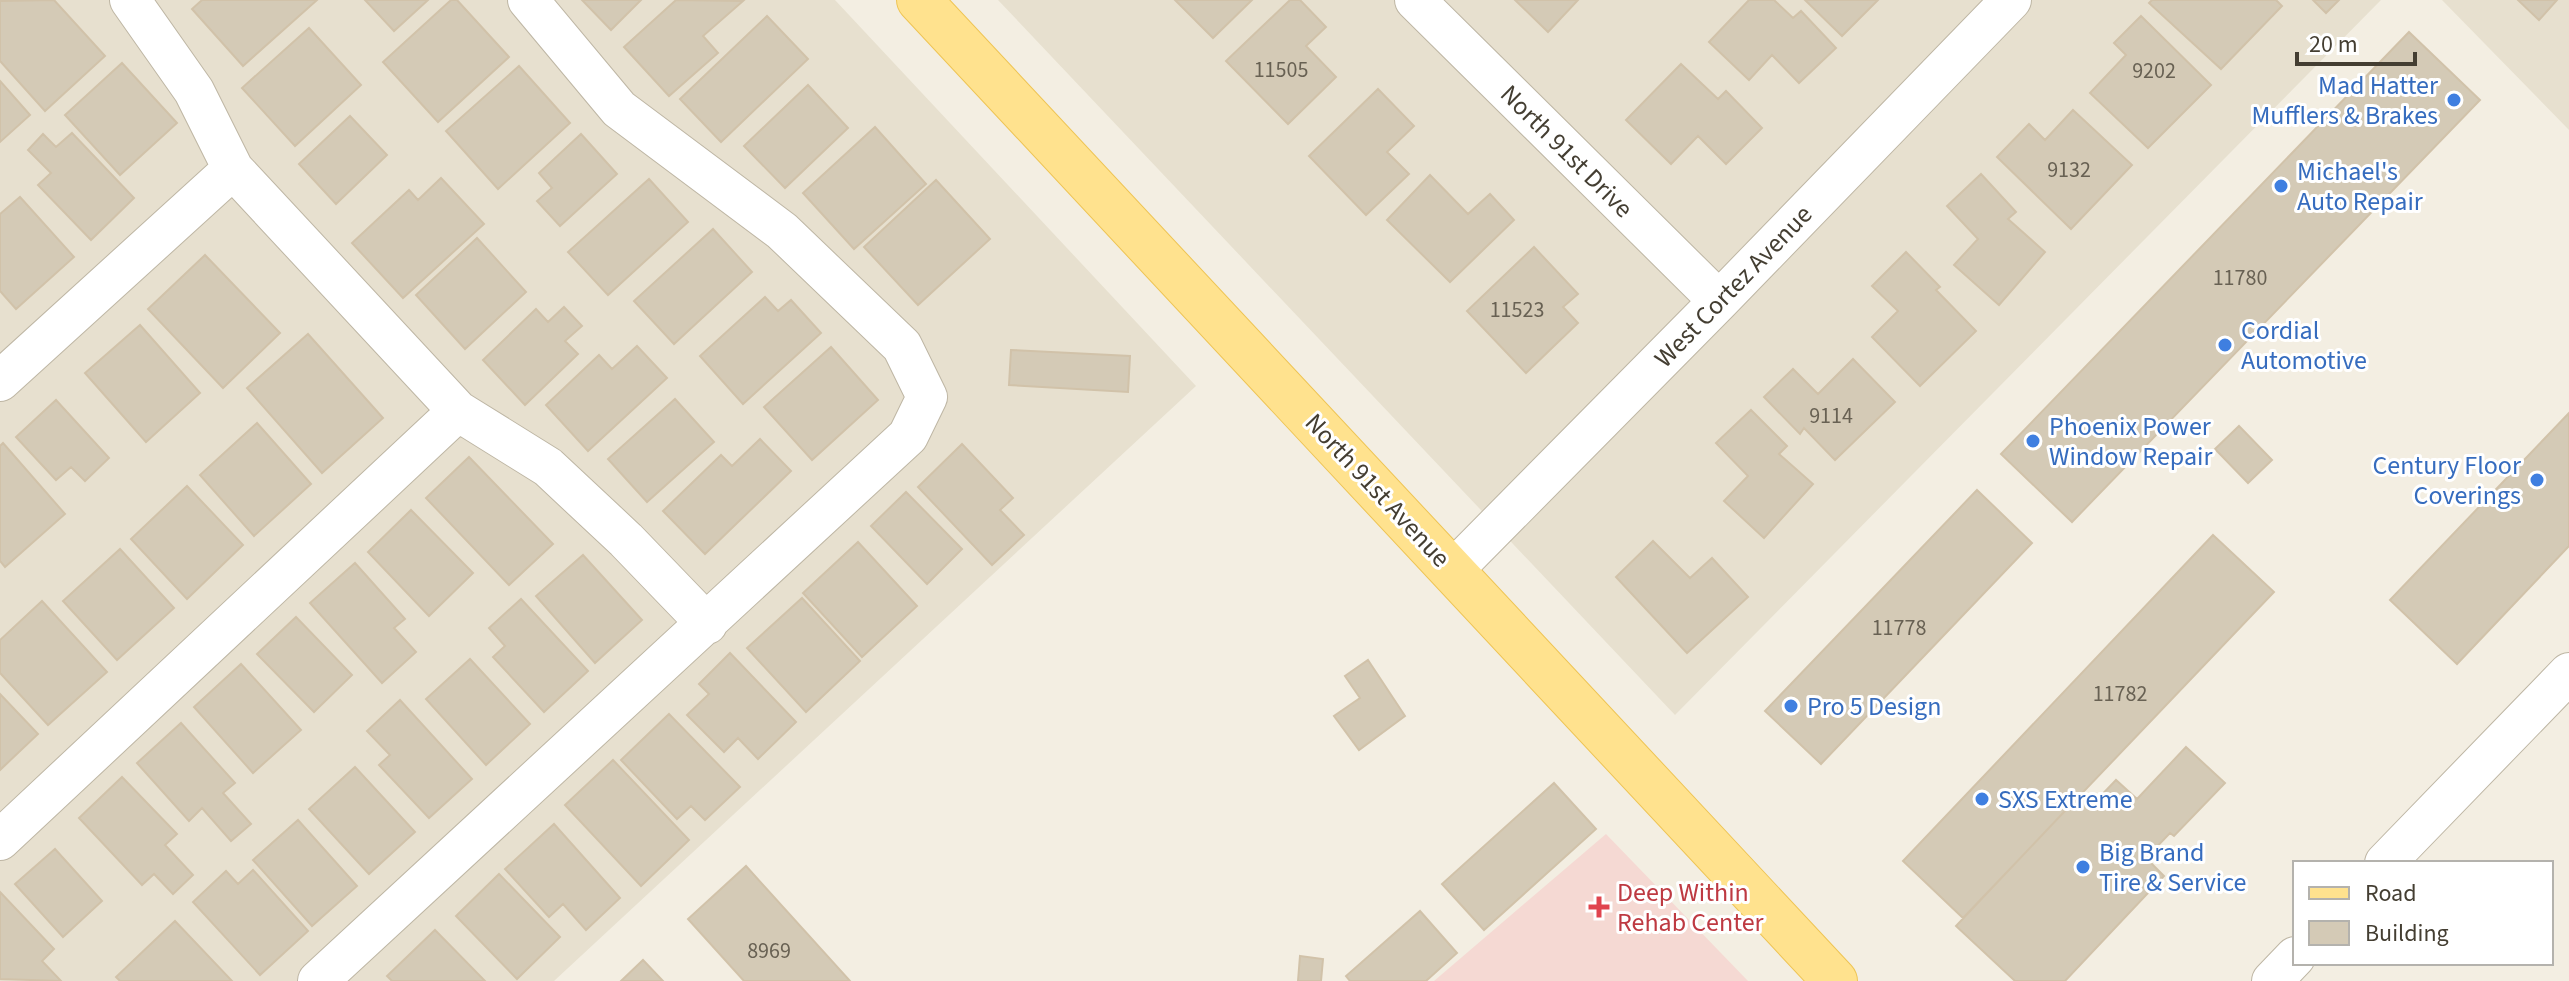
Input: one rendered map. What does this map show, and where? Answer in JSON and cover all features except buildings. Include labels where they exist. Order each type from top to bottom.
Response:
[{"type":"main road","name":"North 91st Avenue","points":[[919,0],[1835,981]]},
{"type":"street","points":[[130,0],[194,91],[233,169],[458,411],[548,467],[626,540],[707,624]]},
{"type":"street","points":[[318,981],[908,436],[927,397],[902,346],[782,231],[619,109],[528,0]]},
{"type":"street","name":"North 91st Drive","points":[[1415,0],[1719,301]]},
{"type":"street","name":"West Cortez Avenue","points":[[1453,570],[2011,0]]},
{"type":"street","points":[[0,381],[233,169]]},
{"type":"street","points":[[0,840],[458,411]]},
{"type":"street","points":[[2387,861],[2568,677]]},
{"type":"street","points":[[2272,981],[2293,959]]},
{"type":"shaded area","points":[[0,0],[835,0],[1196,386],[554,981],[0,981]]},
{"type":"shaded area","points":[[998,0],[2381,0],[1675,715]]},
{"type":"shaded area","points":[[2442,0],[2569,0],[2569,130]]},
{"type":"shaded area","name":"Deep Within Rehab Center","points":[[1606,834],[1748,981],[1434,981]]},
{"type":"place","name":"Mad Hatter Mufflers & Brakes","points":[[2454,100]]},
{"type":"place","name":"Michael's Auto Repair","points":[[2281,186]]},
{"type":"place","name":"Cordial Automotive","points":[[2225,345]]},
{"type":"place","name":"Phoenix Power Window Repair","points":[[2033,441]]},
{"type":"place","name":"Century Floor Coverings","points":[[2537,480]]},
{"type":"place","name":"Pro 5 Design","points":[[1791,706]]},
{"type":"place","name":"SXS Extreme","points":[[1982,799]]},
{"type":"place","name":"Big Brand Tire & Service","points":[[2083,867]]},
{"type":"place","name":"Deep Within Rehab Center","points":[[1599,907]]}]
